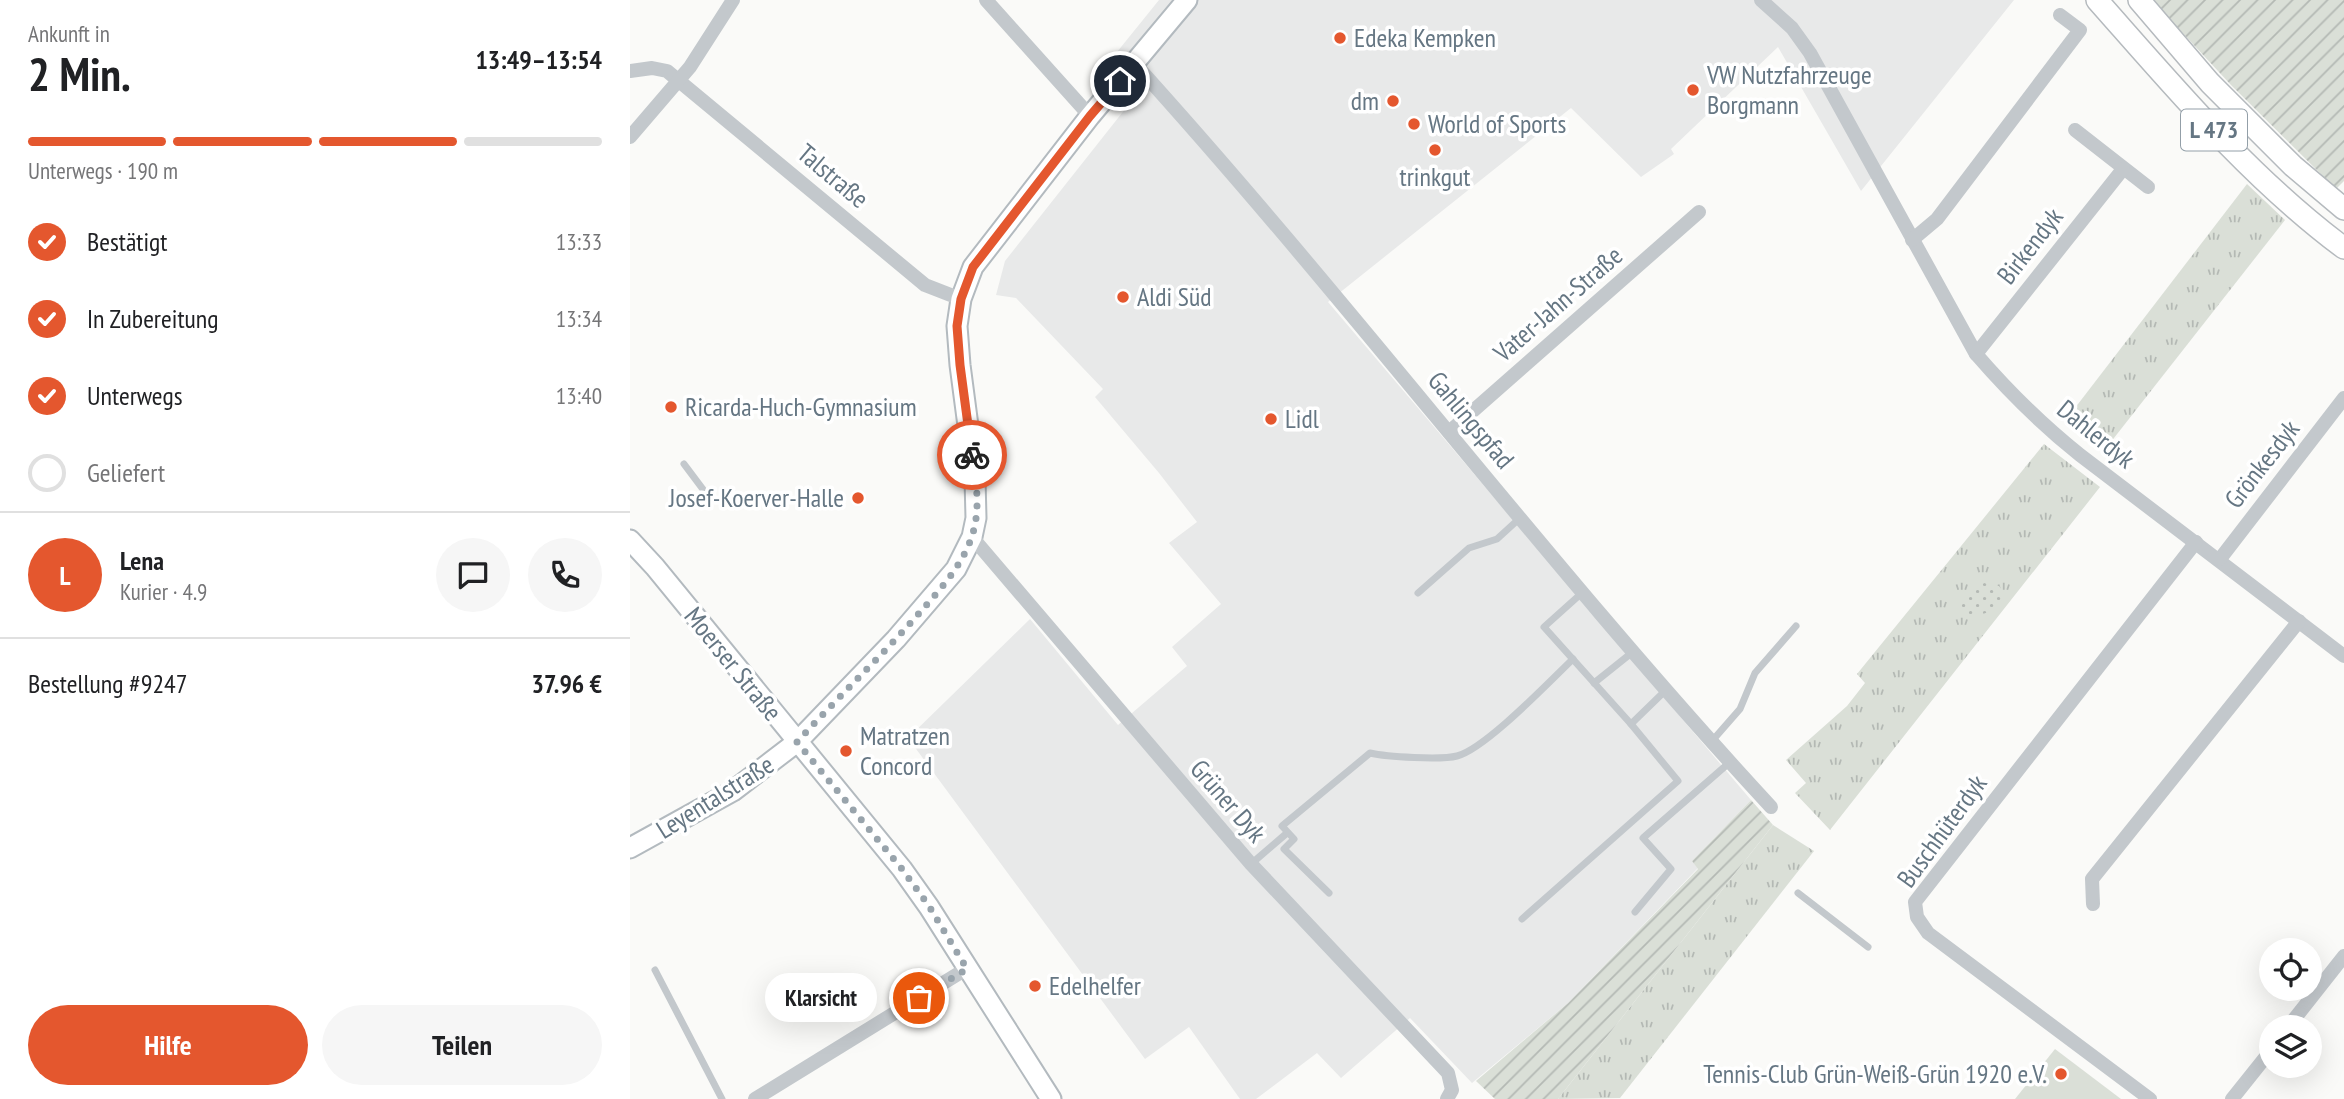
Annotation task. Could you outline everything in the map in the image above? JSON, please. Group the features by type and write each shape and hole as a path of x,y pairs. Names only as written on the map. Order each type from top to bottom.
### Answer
{"main road":[{"path":"972,537 977,499 957,326 961,299 973,267 1090,116 1187,0"},
{"name":"L 473","path":"2097,0 2221,138 2272,187 2344,248"},
{"name":"L 473","path":"2138,0 2210,83 2293,166 2344,209"},
{"name":"Leyentalstraße","path":"630,848 733,791 797,742 896,639 947,581 972,537"},
{"name":"Moerser Straße","path":"630,540 902,869 929,906 1051,1099"}],"street":[{"path":"630,137 690,67 733,0"},
{"path":"986,0 1090,116"},
{"name":"Dahlerdyk","path":"1761,0 1792,28 1810,53 1976,354 2045,427 2344,656"},
{"path":"1912,240 1937,219 2080,30 2060,15"},
{"name":"Gahlingspfad","path":"1135,64 1324,282 1666,690 1771,807"},
{"path":"630,71 652,68 667,71 679,79"},
{"name":"Talstraße","path":"679,79 925,285 961,299"},
{"path":"2075,130 2148,187"},
{"name":"Birkendyk","path":"1976,354 2123,169"},
{"name":"Vater-Jahn-Straße","path":"1449,432 1699,212"},
{"name":"Grönkesdyk","path":"2220,559 2344,398"},
{"name":"Grüner Dyk","path":"972,537 1251,864 1448,1073 1450,1094"},
{"name":"Buschhüterdyk","path":"2150,1099 1928,933 1917,917 1915,902 2196,542"},
{"path":"2094,904 2092,879 2299,621"},
{"path":"2297,1015 2344,956"},
{"path":"755,1099 967,969"},
{"path":"2232,1099 2259,1065"}],"lane":[{"path":"684,464 711,500"},
{"path":"1418,593 1469,548 1497,539 1521,517"},
{"path":"1522,919 1678,781 1544,627 1584,592"},
{"path":"1712,741 1740,709 1755,673 1796,626"},
{"path":"1594,683 1634,652"},
{"path":"1329,894 1284,849 1294,839 1282,826 1370,753 1385,756 1456,757 1477,748 1573,660"},
{"path":"1631,724 1666,690"},
{"path":"1635,912 1671,869 1643,838 1730,762"},
{"path":"1251,864 1287,833"},
{"path":"1798,893 1868,947"},
{"path":"655,970 722,1099"}],"shaded area":[{"path":"1159,0 2014,0 1861,191 1778,47 1671,149 1674,154 1641,177 1571,108 1328,302 1751,800 1692,861 1698,868 1568,1003 1472,1083 1410,1018 1341,1078 1317,1053 1256,1099 1240,1099 1189,1027 1145,1059 908,738 1030,619 1118,725 1187,666 1172,647 1221,604 1169,543 1197,522 1095,397 1103,389 1016,298 996,295 1005,261 1137,94 1117,52"}],"green space":[{"path":"2152,0 2344,0 2344,181 2336,189 2231,85"},
{"path":"2247,184 2285,220 2103,452 2065,421"},
{"path":"2044,444 2100,487 1830,830 1795,793 1806,783 1786,760 1847,706 1865,683 1857,674"},
{"path":"1984,583 1999,586 2004,593 2004,600 1994,610 1986,613 1963,615 1958,608 1961,599 1971,589"},
{"path":"1751,800 1773,825 1558,1099 1495,1099 1476,1081 1568,1003 1698,869 1692,861"},
{"path":"1773,825 1814,851 1620,1098 1558,1099"},
{"name":"Tennis-Club Grün-Weiß-Grün 1920 e.V.","path":"2055,1049 2121,1099 2015,1099"}],"way so far":[{"path":"919,998 967,969 929,906 902,869 797,742 896,639 956,569 972,537 976,518 977,499 972,455"}],"place":[{"name":"Edeka Kempken","path":"1340,38"},
{"name":"VW Nutzfahrzeuge Borgmann","path":"1693,90"},
{"name":"dm","path":"1393,101"},
{"name":"World of Sports","path":"1414,124"},
{"name":"trinkgut","path":"1435,150"},
{"name":"Aldi Süd","path":"1123,297"},
{"name":"Ricarda-Huch-Gymnasium","path":"671,407"},
{"name":"Lidl","path":"1271,419"},
{"name":"Josef-Koerver-Halle","path":"858,498"},
{"name":"Matratzen Concord","path":"846,751"},
{"name":"Edelhelfer","path":"1035,986"},
{"name":"Klarsicht","path":"919,998"},
{"name":"Tennis-Club Grün-Weiß-Grün 1920 e.V.","path":"2061,1074"}],"route":[{"path":"972,455 957,326 961,299 973,267 996,234 1120,81"}]}
